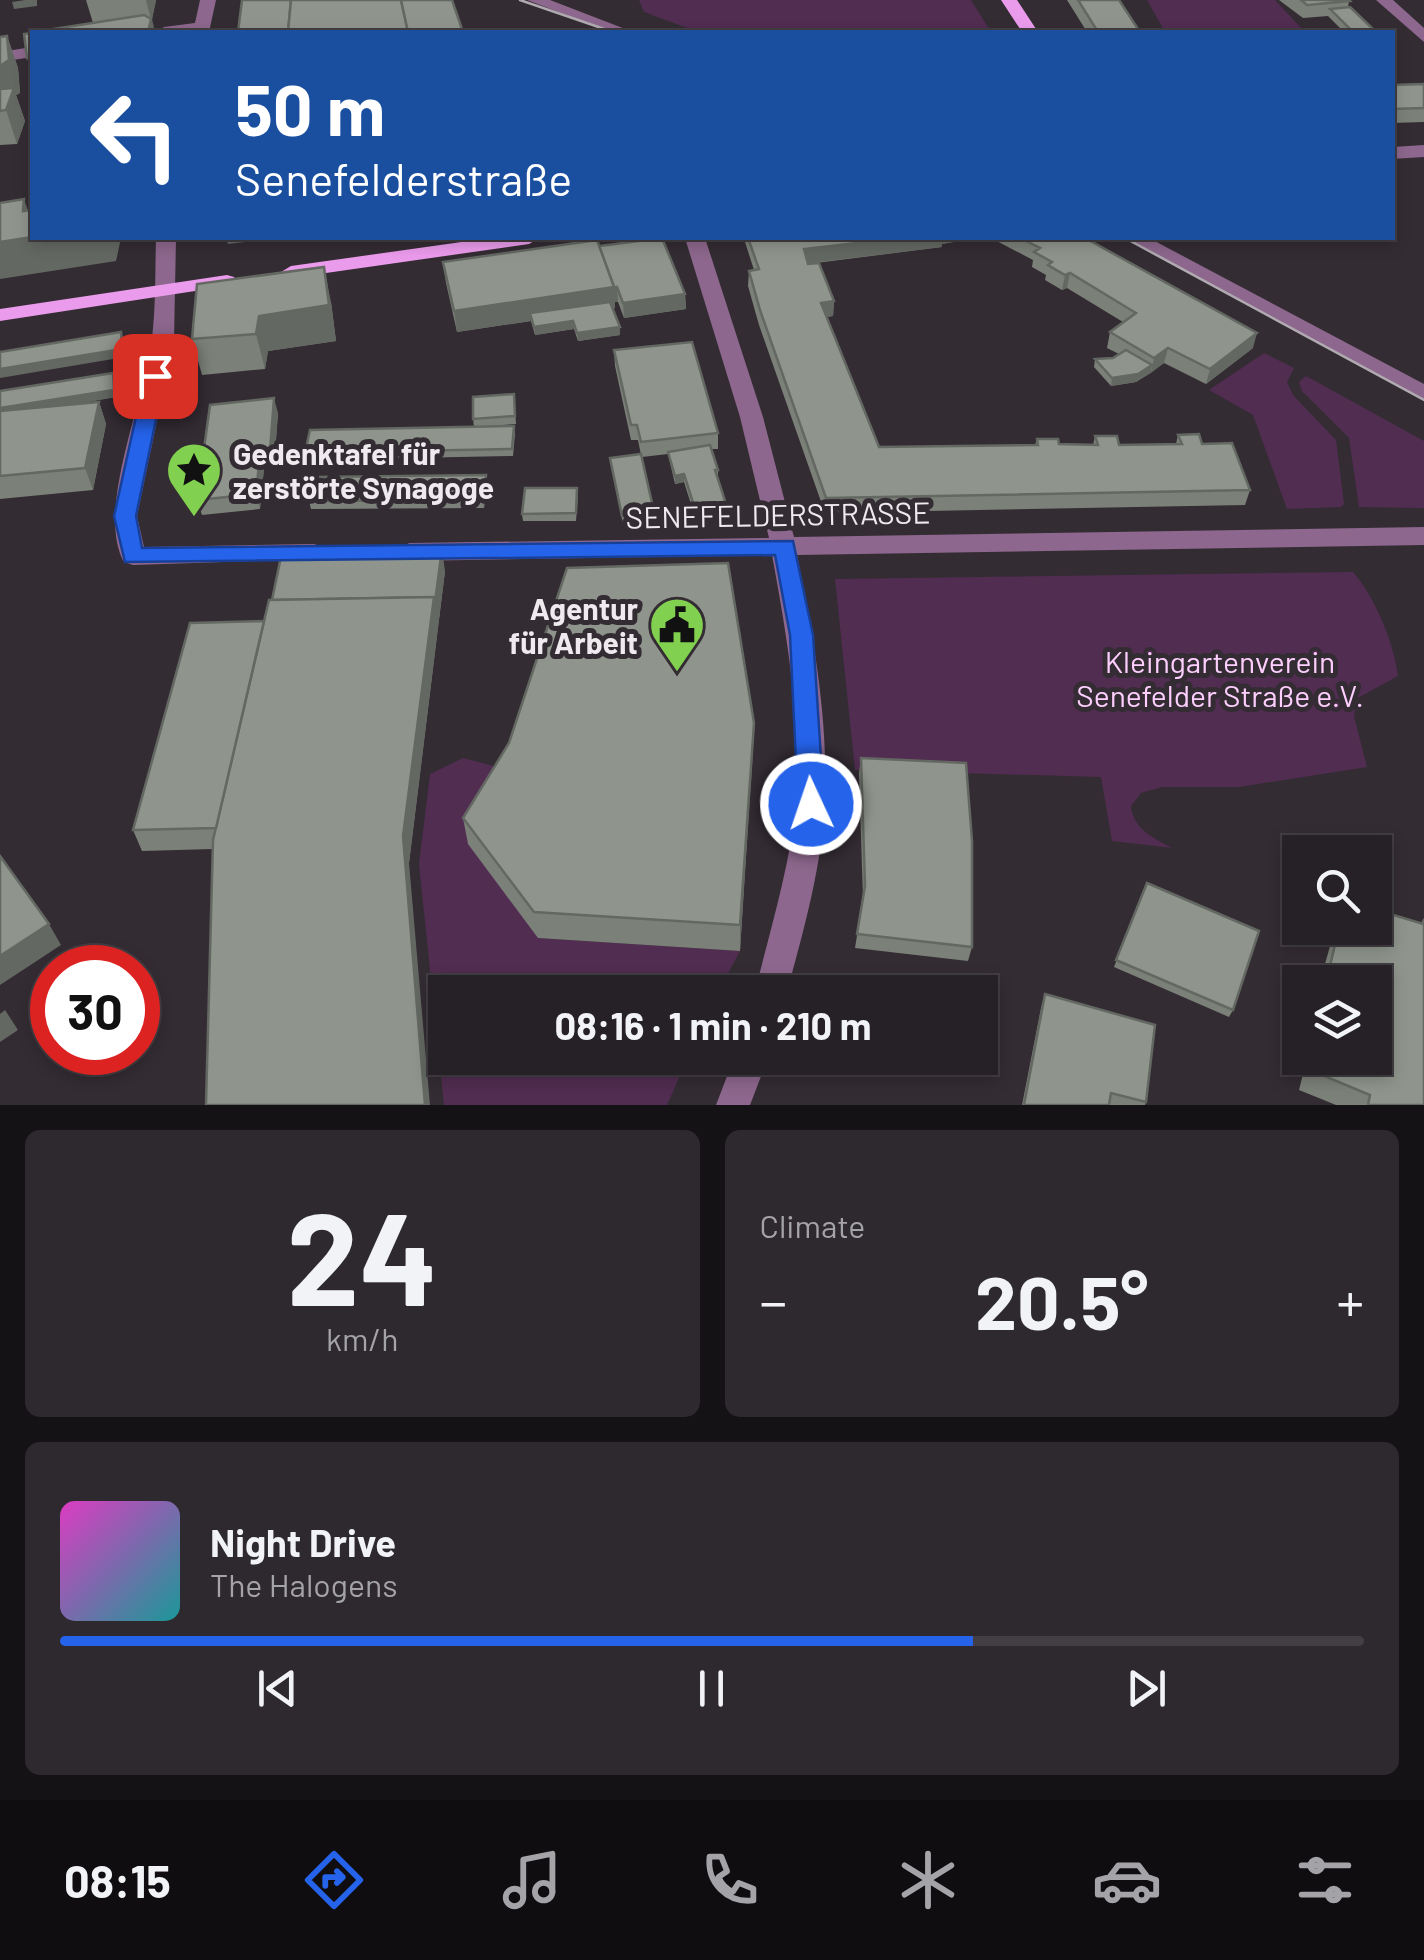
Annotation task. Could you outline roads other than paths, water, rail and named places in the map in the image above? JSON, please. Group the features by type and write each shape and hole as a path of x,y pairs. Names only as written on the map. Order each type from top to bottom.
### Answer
{"main road":[{"path":"1009,0 1029,30"},
{"path":"0,315 514,240"}],"street":[{"path":"202,30 208,0"},
{"path":"535,0 618,30"},
{"path":"564,11 584,0"},
{"path":"1384,0 1424,37"},
{"path":"0,58 30,52"},
{"path":"1395,153 1424,151"},
{"path":"166,240 163,340 125,516 133,556 339,553"},
{"path":"695,240 754,426 785,547 802,635 811,804 790,926 776,975"},
{"path":"1139,240 1424,393"},
{"name":"SENEFELDERSTRASSE","path":"378,552 1424,536"},
{"path":"733,1105 744,1075"}],"tram line":[{"path":"520,0 607,30"},
{"path":"1129,240 1424,400"}],"place":[{"name":"Gedenktafel für zerstörte Synagoge","path":"194,519"},
{"name":"Agentur für Arbeit","path":"677,674"}],"park label":[{"name":"Kleingartenverein Senefelder Straße e.V.","path":"1220,678"}]}
